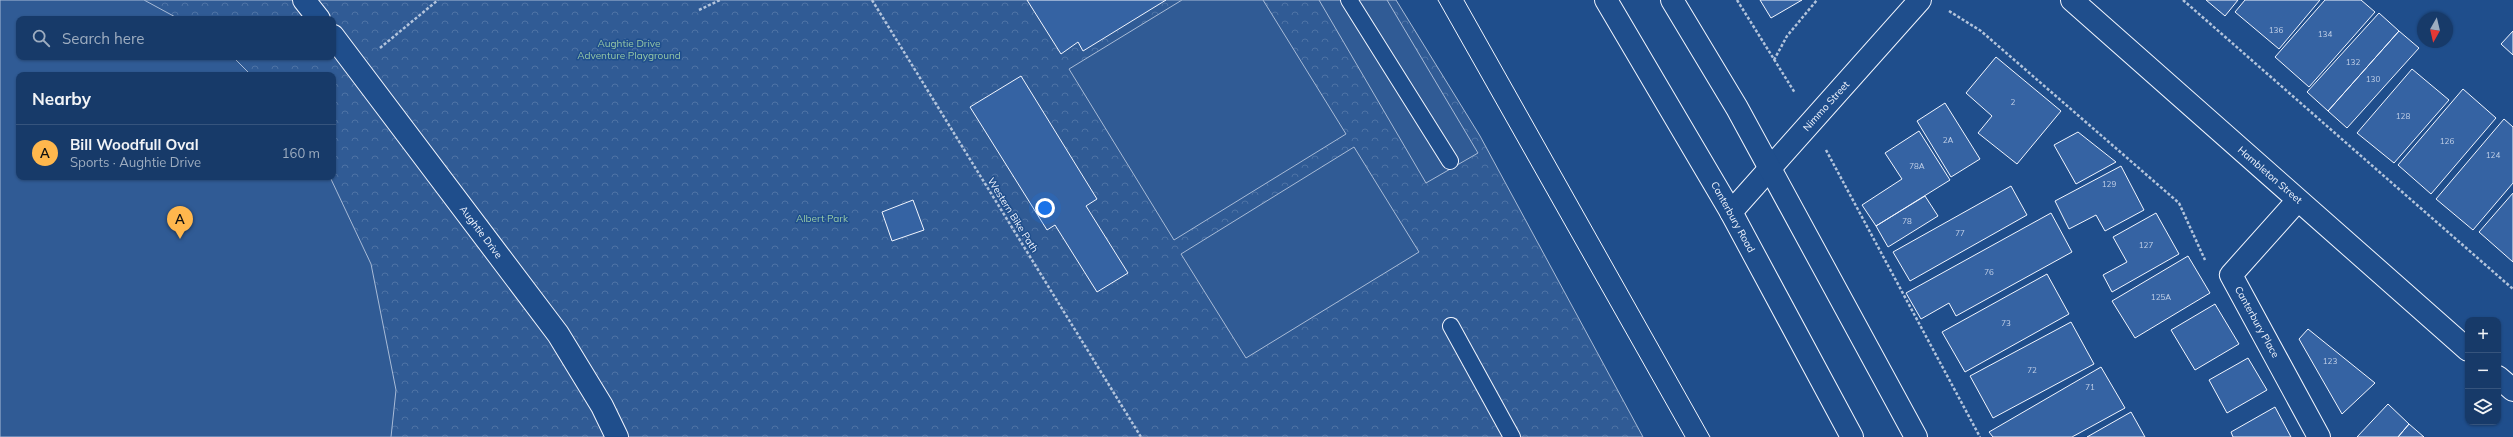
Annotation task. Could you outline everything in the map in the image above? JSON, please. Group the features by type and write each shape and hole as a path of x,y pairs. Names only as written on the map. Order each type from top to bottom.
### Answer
{"street":[{"path":"304,0 317,16"},
{"name":"Canterbury Road","path":"1606,0 1731,212 1852,437"},
{"path":"1672,0 1770,168 1916,437"},
{"name":"Nimmo Street","path":"1731,212 1812,123 1920,0"},
{"name":"Hambleton Street","path":"2072,0 2465,347"},
{"name":"Aughtie Drive","path":"336,40 356,64 558,334 602,406 617,437"},
{"name":"Canterbury Place","path":"2298,200 2231,275 2319,437"},
{"path":"2501,380 2513,390"}],"lane":[{"path":"1350,0 1450,161"},
{"path":"1451,326 1512,437"}],"path":[{"path":"356,64 438,0"},
{"path":"699,10 720,0"},
{"name":"Western Bike Path","path":"872,0 1141,437"},
{"path":"1737,0 1798,96 1980,437"},
{"path":"1774,60 1787,36 1817,0"},
{"path":"2183,0 2513,289"},
{"path":"1944,8 1981,31 2179,203 2207,264"}],"green space":[{"name":"Albert Park","path":"0,0 1396,0 1480,136 1643,437 0,437"}],"shaded area":[{"path":"0,0 144,0 173,16 16,16 16,60 236,60 248,72 16,72 16,180 331,180 371,264 396,390 391,437 0,437"},
{"path":"1182,0 1263,0 1346,134 1174,240 1069,69"},
{"path":"1319,0 1387,0 1478,153 1426,183"},
{"path":"1354,147 1419,252 1246,358 1181,254"}],"building":[{"path":"1027,0 1166,0 1083,51 1078,42 1061,54"},
{"path":"1760,0 1802,0 1771,18"},
{"path":"2206,0 2238,0 2225,16"},
{"path":"2245,0 2320,0 2279,49 2235,12"},
{"path":"2325,0 2361,0 2375,12 2309,87 2275,57"},
{"path":"2379,13 2399,31 2328,111 2307,92"},
{"path":"2399,31 2417,46 2417,48 2419,48 2347,128 2328,111"},
{"path":"2513,31 2513,55 2501,44"},
{"path":"1996,57 2061,111 2017,164 1978,133 1992,116 1966,93"},
{"path":"2412,69 2449,100 2394,163 2357,133"},
{"path":"1021,76 1097,199 1086,206 1128,273 1097,292 1055,225 1047,230 970,107"},
{"path":"2463,89 2496,118 2431,194 2398,165"},
{"path":"1945,103 1980,159 1951,177 1917,121"},
{"path":"2504,119 2513,127 2513,183 2473,230 2436,199"},
{"path":"1919,131 1950,180 1876,226 1862,205 1902,179 1885,153"},
{"path":"2078,132 2116,162 2076,184 2054,145"},
{"path":"2121,166 2144,210 2105,231 2096,215 2069,229 2055,201"},
{"path":"2011,186 2027,215 1910,281 1893,252"},
{"path":"2513,193 2513,262 2479,232"},
{"path":"1925,196 1938,216 1888,247 1876,226"},
{"path":"913,200 924,230 892,241 882,212"},
{"path":"2051,213 2072,252 1956,316 1949,303 1921,319 1906,293"},
{"path":"2156,213 2179,254 2112,292 2103,275 2127,262 2113,237"},
{"path":"2188,256 2210,293 2135,338 2112,301"},
{"path":"2047,274 2069,314 1965,372 1942,332"},
{"path":"2215,304 2239,344 2195,370 2171,330"},
{"path":"2071,322 2094,364 1993,418 1970,376"},
{"path":"2308,329 2375,383 2342,414 2299,339"},
{"path":"2248,358 2267,390 2227,413 2209,380"},
{"path":"2101,367 2125,408 2072,437 1993,437 1989,432"},
{"path":"2388,404 2409,424 2398,437 2357,437"},
{"path":"2275,407 2291,437 2233,437 2231,432"},
{"path":"2131,412 2145,437 2087,437"},
{"path":"2409,424 2424,437 2398,437"}],"tram line":[{"path":"1438,0 1685,437"},
{"path":"1464,0 1710,437"}],"place":[{"name":"Bill Woodfull Oval","path":"180,239"}],"park label":[{"name":"Aughtie Drive Adventure Playground","path":"629,48"}]}
